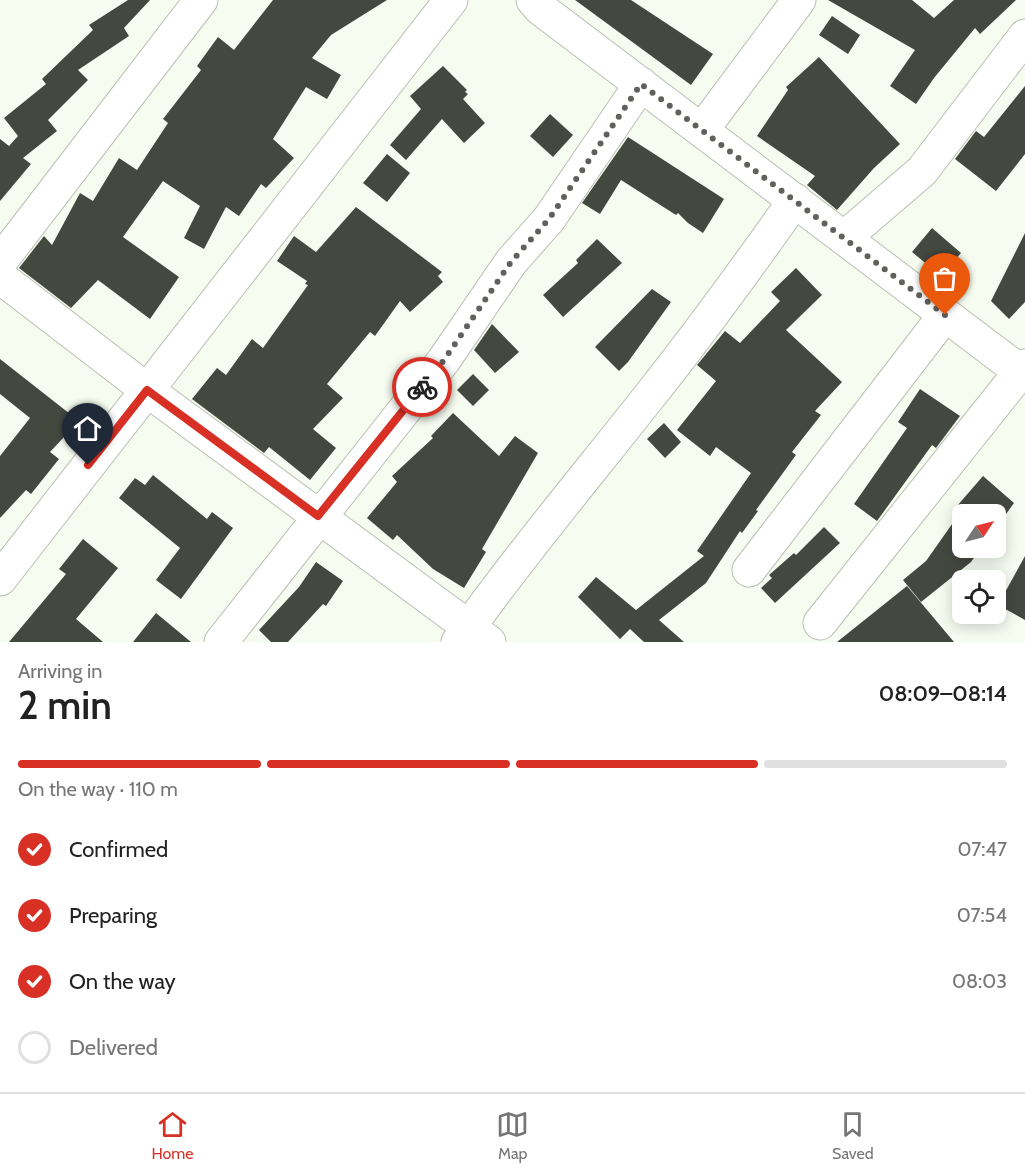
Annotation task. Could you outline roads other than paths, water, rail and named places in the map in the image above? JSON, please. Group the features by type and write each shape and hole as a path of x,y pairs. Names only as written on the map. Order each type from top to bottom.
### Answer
{"street":[{"path":"0,262 201,0"},
{"path":"0,579 451,0"},
{"path":"702,130 799,0"},
{"path":"540,3 641,84 945,315 1024,371 820,623"},
{"path":"844,238 922,171 1025,36"},
{"path":"220,642 444,360 511,262 549,219 641,84"},
{"path":"0,277 147,390 318,516 472,637 737,282 795,200"},
{"path":"749,570 945,315"}]}
